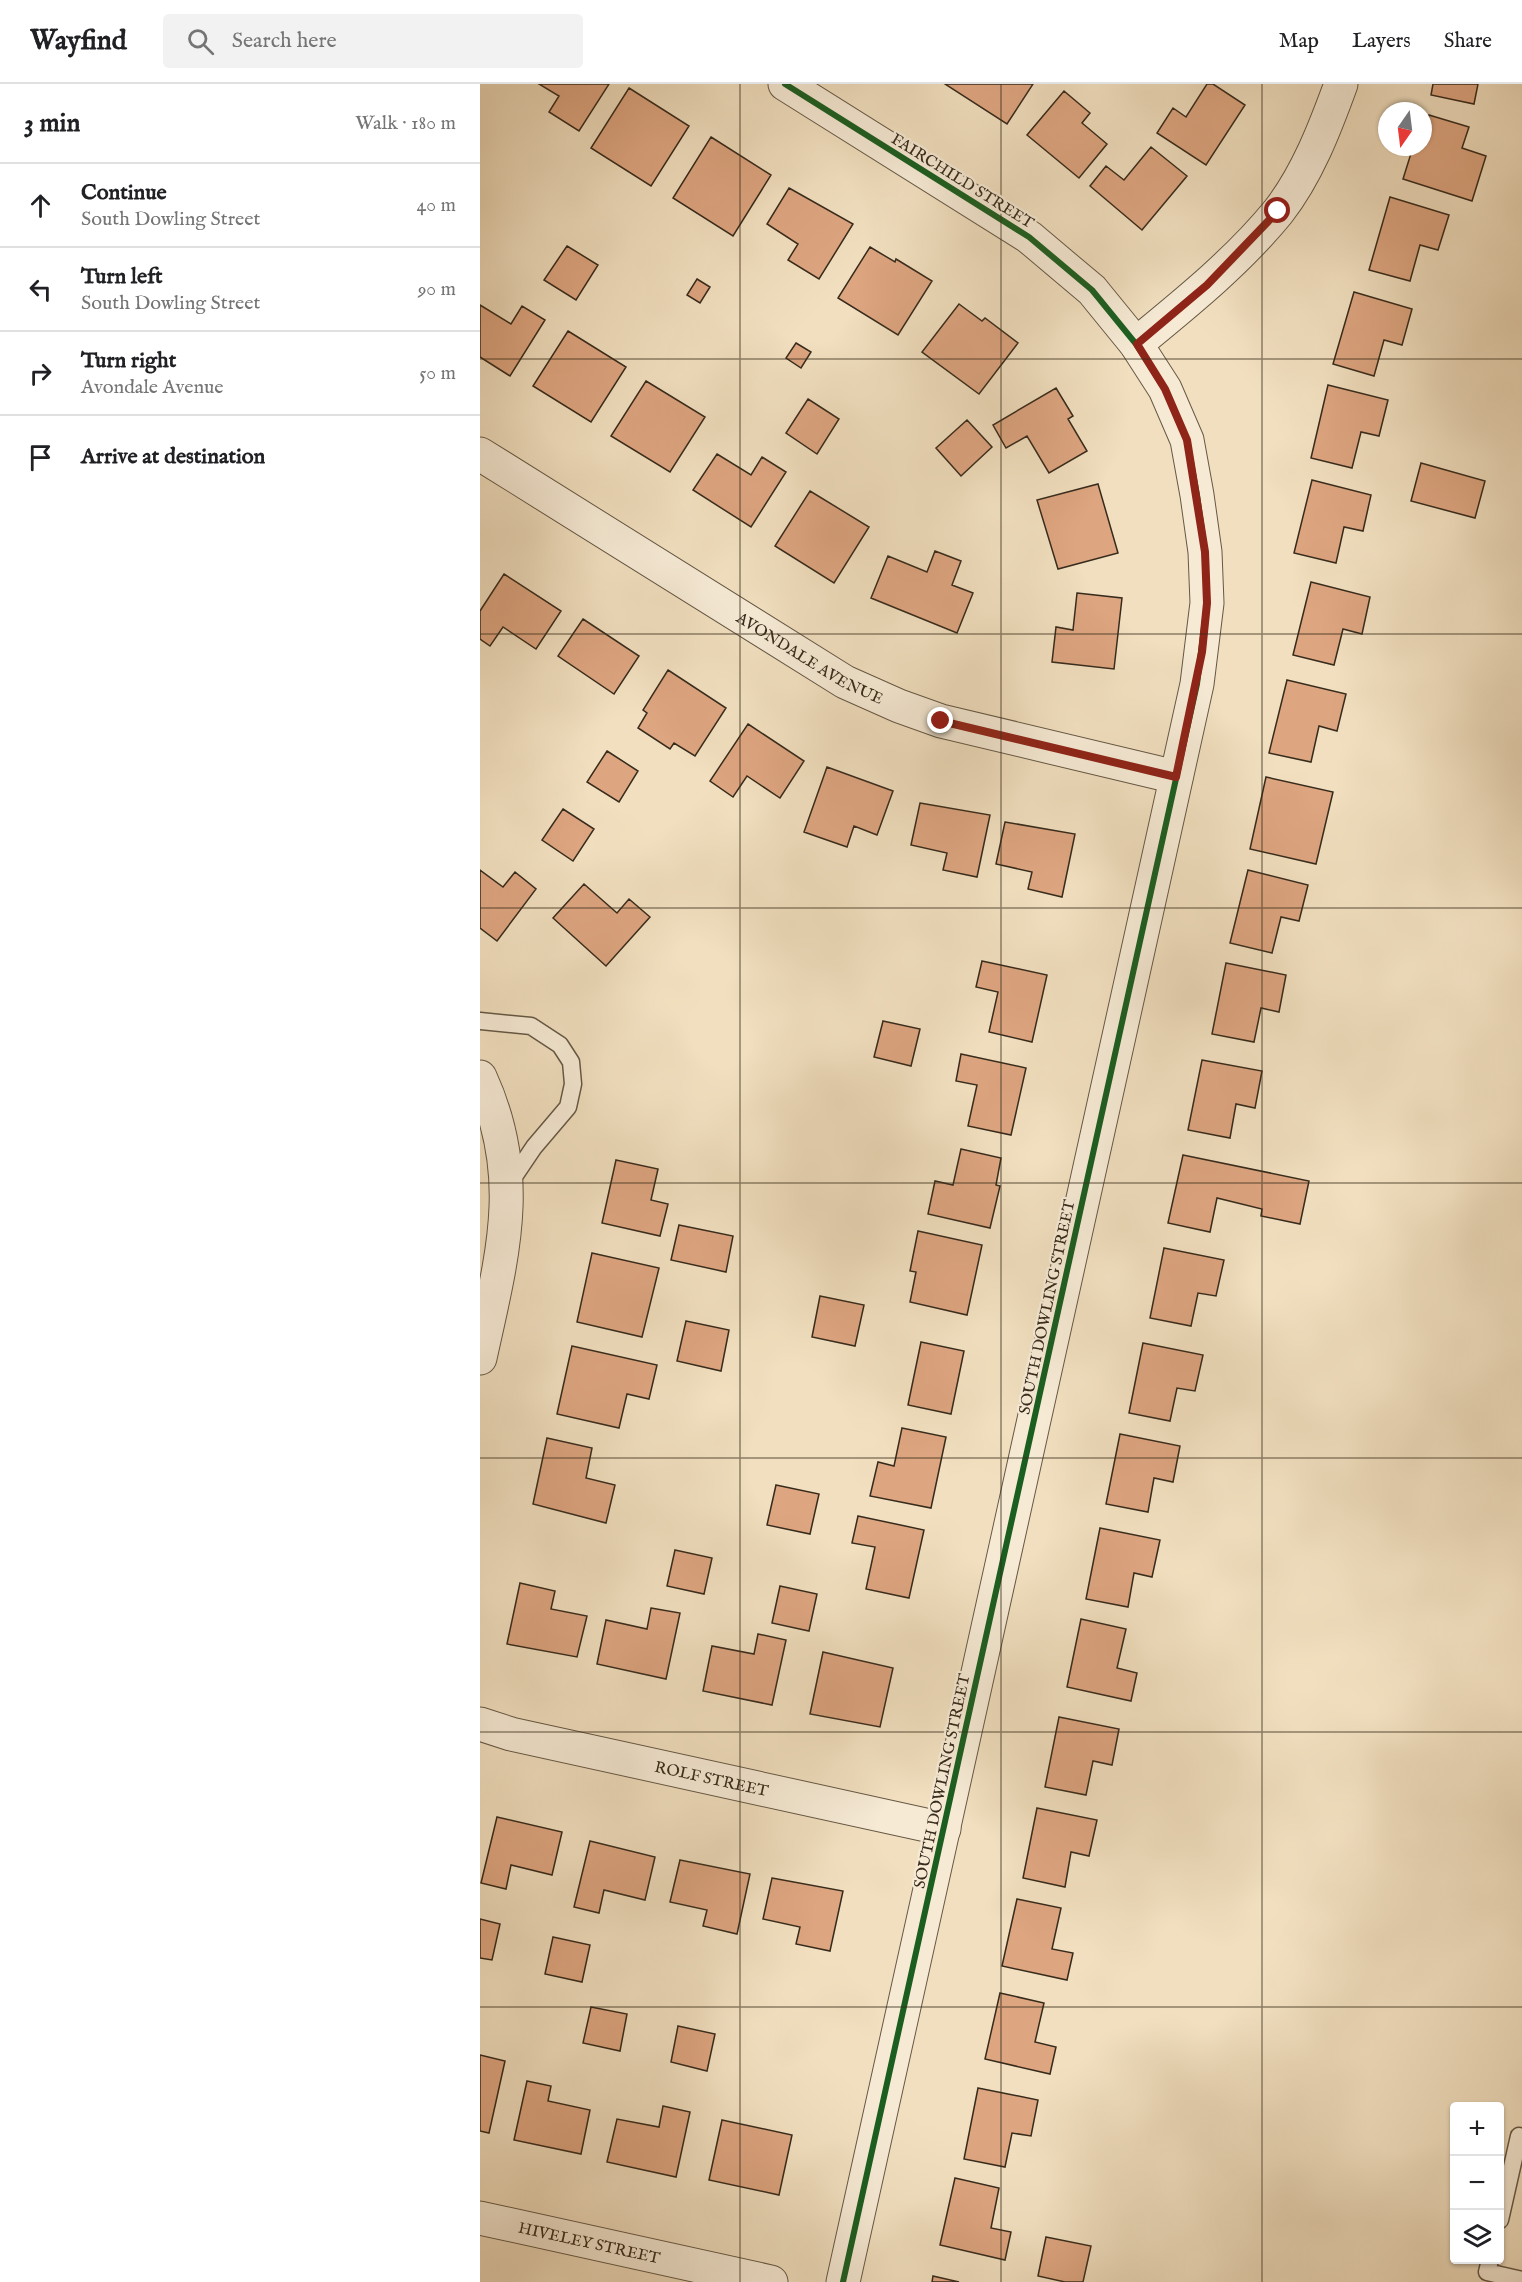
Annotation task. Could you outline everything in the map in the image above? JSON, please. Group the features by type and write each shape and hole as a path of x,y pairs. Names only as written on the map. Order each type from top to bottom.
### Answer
{"street":[{"name":"FAIRCHILD STREET","path":"785,84 1029,237 1092,290 1137,344"},
{"path":"1137,344 1207,285 1278,211 1306,166 1341,84"},
{"name":"SOUTH DOWLING STREET","path":"843,2282 1202,652 1207,603 1205,552 1187,440 1165,389 1137,344"},
{"name":"AVONDALE AVENUE","path":"480,454 844,682 941,721 1176,777"},
{"path":"480,1077 490,1099 508,1185 500,1270 480,1358"},
{"name":"ROLF STREET","path":"480,1724 511,1734 944,1828"},
{"name":"HIVELEY STREET","path":"480,2218 771,2282"}],"lane":[{"path":"480,1021 531,1026 560,1045 571,1062 573,1084 568,1107 534,1147 508,1185"},
{"path":"1502,2210 1519,2136 1522,2137"},
{"path":"1489,2264 1487,2272 1522,2280"}],"building":[{"path":"539,84 609,84 579,131 549,112 559,96"},
{"path":"945,84 1033,84 1007,124"},
{"path":"1207,84 1213,84 1245,105 1206,165 1157,133 1173,108 1186,117"},
{"path":"1433,84 1478,84 1474,104 1431,95"},
{"path":"629,88 689,126 651,186 591,148"},
{"path":"1064,91 1090,113 1082,123 1107,144 1079,178 1027,135"},
{"path":"1432,116 1469,127 1462,148 1486,156 1472,201 1403,179 1410,156 1432,156"},
{"path":"711,137 771,175 733,236 673,198"},
{"path":"1151,147 1187,176 1142,230 1090,186 1106,166 1124,180"},
{"path":"789,188 853,224 819,279 788,260 798,244 767,224"},
{"path":"1390,197 1449,215 1438,250 1420,245 1410,281 1369,270"},
{"path":"567,246 598,265 576,300 544,280"},
{"path":"870,247 895,262 896,259 932,281 898,335 838,298"},
{"path":"697,279 710,287 700,303 687,295"},
{"path":"1354,292 1412,309 1402,345 1384,340 1374,376 1333,364"},
{"path":"959,304 982,321 985,318 1018,343 979,394 922,352"},
{"path":"480,305 511,324 522,306 545,320 510,376 480,357"},
{"path":"568,331 626,367 591,422 533,386"},
{"path":"796,343 811,352 801,368 786,358"},
{"path":"646,381 705,417 670,472 611,436"},
{"path":"1328,385 1388,400 1379,436 1361,432 1352,468 1311,458"},
{"path":"1056,388 1073,416 1068,419 1087,451 1049,473 1027,436 1006,448 993,425"},
{"path":"808,399 839,419 817,454 786,433"},
{"path":"967,420 992,447 961,476 936,448"},
{"path":"717,454 751,475 762,457 786,472 751,527 693,490"},
{"path":"1421,463 1485,481 1475,518 1411,501"},
{"path":"1312,480 1371,495 1363,531 1344,527 1336,563 1294,553"},
{"path":"1098,484 1118,553 1058,569 1037,500"},
{"path":"810,491 869,527 834,583 775,546"},
{"path":"935,551 961,561 952,585 973,593 957,633 871,598 888,556 927,572"},
{"path":"504,574 561,611 536,649 503,627 490,646 480,639 480,611"},
{"path":"1311,582 1370,597 1362,634 1343,629 1334,665 1293,655"},
{"path":"1077,593 1122,598 1114,669 1052,662 1056,627 1073,630"},
{"path":"583,619 639,656 614,694 558,656"},
{"path":"668,670 726,708 695,756 674,743 670,749 638,728 647,713 643,710"},
{"path":"1287,680 1346,694 1337,731 1319,726 1311,762 1269,753"},
{"path":"748,724 804,761 780,798 747,776 733,797 710,781"},
{"path":"607,751 638,771 619,802 587,782"},
{"path":"827,767 893,791 877,835 854,826 847,847 804,832"},
{"path":"1266,777 1333,792 1316,864 1250,849"},
{"path":"920,803 990,815 977,877 943,870 947,853 911,845"},
{"path":"563,809 594,829 573,861 542,840"},
{"path":"1005,822 1075,834 1062,897 1028,889 1032,872 996,864"},
{"path":"480,870 503,887 515,872 536,889 497,941 480,928"},
{"path":"1248,870 1308,885 1299,921 1281,917 1272,953 1230,943"},
{"path":"584,884 617,913 629,899 650,917 606,966 553,918"},
{"path":"982,961 1047,975 1032,1042 989,1032 998,992 976,987"},
{"path":"1226,963 1286,975 1279,1012 1261,1008 1254,1042 1212,1034"},
{"path":"883,1021 920,1029 911,1066 874,1057"},
{"path":"961,1054 1026,1068 1011,1135 968,1126 977,1085 956,1081"},
{"path":"1202,1060 1262,1071 1255,1108 1236,1104 1230,1138 1188,1130"},
{"path":"961,1149 1001,1158 996,1185 1000,1186 990,1228 928,1214 935,1181 953,1185"},
{"path":"1183,1155 1309,1181 1300,1224 1261,1216 1262,1209 1217,1198 1210,1232 1168,1223"},
{"path":"616,1160 658,1169 651,1200 668,1204 660,1236 602,1223"},
{"path":"679,1225 733,1236 726,1272 671,1260"},
{"path":"918,1231 982,1245 967,1315 910,1302 916,1272 910,1271"},
{"path":"1164,1248 1224,1260 1216,1296 1198,1293 1191,1326 1150,1318"},
{"path":"592,1253 659,1268 642,1337 577,1322"},
{"path":"820,1296 864,1305 855,1346 812,1337"},
{"path":"686,1321 729,1330 721,1371 677,1361"},
{"path":"921,1342 964,1351 951,1414 908,1405"},
{"path":"1143,1343 1203,1355 1195,1391 1177,1388 1170,1421 1129,1413"},
{"path":"572,1346 657,1365 649,1399 627,1394 619,1428 557,1414"},
{"path":"902,1428 946,1437 931,1508 870,1496 878,1462 894,1466"},
{"path":"1120,1434 1180,1446 1173,1482 1154,1478 1148,1512 1106,1504"},
{"path":"547,1438 592,1448 586,1478 615,1485 606,1523 533,1504"},
{"path":"776,1485 819,1494 810,1534 767,1525"},
{"path":"858,1516 924,1530 909,1598 866,1589 875,1547 852,1543"},
{"path":"1100,1528 1160,1540 1152,1577 1134,1573 1128,1607 1086,1599"},
{"path":"675,1550 712,1558 704,1594 667,1586"},
{"path":"520,1583 555,1591 551,1609 587,1616 577,1657 507,1644"},
{"path":"780,1586 817,1594 809,1631 772,1623"},
{"path":"651,1608 680,1613 666,1679 597,1664 606,1620 647,1629"},
{"path":"1081,1619 1126,1629 1117,1668 1137,1673 1131,1701 1067,1687"},
{"path":"758,1634 786,1640 772,1705 703,1691 712,1646 754,1654"},
{"path":"823,1652 893,1668 880,1727 810,1714"},
{"path":"1059,1717 1119,1729 1112,1765 1093,1761 1086,1795 1045,1787"},
{"path":"1037,1808 1097,1820 1089,1856 1071,1852 1065,1887 1023,1878"},
{"path":"497,1817 562,1832 552,1875 511,1865 506,1889 481,1883"},
{"path":"590,1841 655,1857 645,1900 604,1890 599,1913 574,1907"},
{"path":"680,1860 750,1874 737,1934 703,1926 707,1910 670,1902"},
{"path":"772,1878 843,1891 830,1951 796,1944 800,1927 763,1919"},
{"path":"1017,1899 1061,1908 1052,1949 1073,1953 1067,1980 1002,1966"},
{"path":"480,1919 500,1924 492,1960 480,1958"},
{"path":"553,1937 590,1945 582,1982 545,1974"},
{"path":"1000,1993 1044,2003 1035,2042 1056,2047 1050,2074 985,2059"},
{"path":"591,2007 627,2014 620,2051 583,2043"},
{"path":"678,2026 715,2034 707,2071 671,2062"},
{"path":"480,2055 505,2061 489,2133 480,2131"},
{"path":"527,2081 551,2086 548,2101 590,2110 581,2154 514,2140"},
{"path":"978,2088 1038,2100 1031,2136 1012,2133 1005,2167 964,2159"},
{"path":"663,2106 690,2112 676,2177 607,2162 617,2119 659,2127"},
{"path":"722,2120 792,2135 779,2195 709,2180"},
{"path":"955,2178 999,2188 991,2228 1011,2232 1005,2260 940,2245"},
{"path":"1046,2237 1091,2246 1083,2282 1065,2282 1038,2276"},
{"path":"933,2276 959,2282 932,2282"}],"cycle path":[{"path":"785,84 1029,237 1092,290 1136,344 1165,389 1187,440 1205,552 1207,603 1197,684 843,2282"}],"route":[{"path":"941,721 1176,777 1202,652 1207,603 1205,552 1187,440 1165,389 1137,344 1207,285 1278,211"}]}
